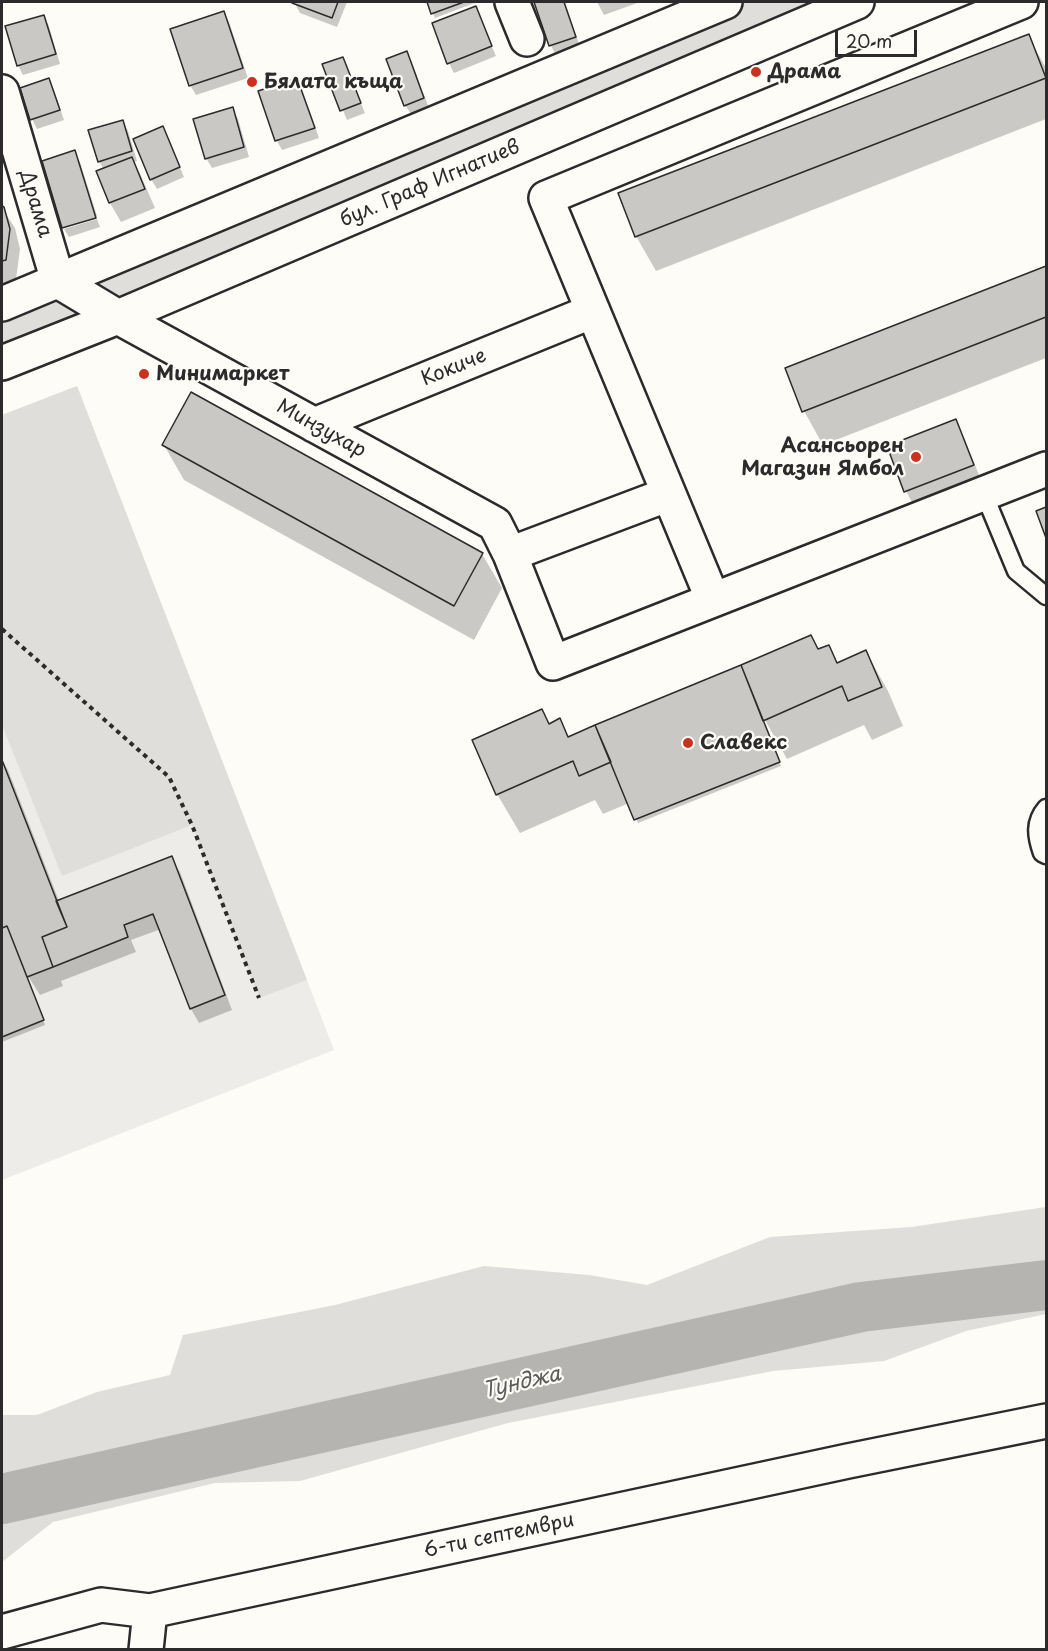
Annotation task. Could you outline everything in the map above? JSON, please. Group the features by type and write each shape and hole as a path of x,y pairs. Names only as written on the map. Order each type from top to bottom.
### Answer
{"street":[{"path":"512,2 527,39"},
{"path":"2,304 725,2"},
{"name":"бул. Граф Игнатиев","path":"2,363 118,317 857,2"},
{"path":"1021,2 546,198 713,600 1047,469"},
{"name":"Драма","path":"2,92 12,156 58,281"},
{"name":"Минзухар","path":"58,281 118,317 495,524 510,554 553,663 713,600"},
{"name":"Кокиче","path":"315,425 593,311"},
{"path":"510,554 669,494"},
{"name":"6-ти септември","path":"2,1632 101,1605 150,1611 848,1461 1047,1421"},
{"path":"146,1650 150,1611"}],"lane":[{"path":"984,494 1016,571 1047,596"},
{"path":"1047,808 1040,816 1036,835 1042,853 1047,855"}],"path":[{"path":"2,629 169,777 192,825 259,998"}],"shaded area":[{"path":"725,2 857,2 2,363 2,304"},
{"path":"77,386 334,1050 2,1180 2,415"},
{"path":"77,386 307,980 259,998 192,825 62,876 2,727 2,415"},
{"path":"1046,1207 1046,1314 966,1331 884,1361 773,1371 508,1423 300,1481 215,1483 53,1522 2,1562 2,1415 37,1415 97,1392 170,1375 183,1335 335,1305 484,1266 589,1275 647,1285 770,1237 911,1227"}],"building":[{"path":"293,2 338,2 332,18"},
{"path":"427,2 464,2 431,14"},
{"path":"534,2 564,2 576,37 549,46"},
{"path":"476,6 492,46 447,64 432,23"},
{"path":"224,11 243,68 189,86 170,29"},
{"path":"44,15 56,54 17,66 5,26"},
{"path":"1029,34 1046,78 635,237 618,193"},
{"path":"407,51 424,98 404,106 386,59"},
{"path":"343,57 361,103 340,111 322,64"},
{"path":"49,78 60,110 30,120 20,88"},
{"path":"297,78 315,128 275,141 258,91"},
{"path":"233,107 244,147 205,159 193,119"},
{"path":"123,120 132,151 98,162 88,130"},
{"path":"163,126 180,167 150,180 133,139"},
{"path":"75,150 96,218 62,228 42,161"},
{"path":"132,157 145,189 109,203 96,171"},
{"path":"2,206 10,229 6,260 2,261"},
{"path":"1046,266 1046,317 802,412 785,368"},
{"path":"191,392 483,553 454,606 162,445"},
{"path":"956,419 974,465 904,492 887,446"},
{"path":"1046,507 1046,538 1036,511"},
{"path":"811,635 818,649 829,645 837,663 866,650 882,687 848,701 842,686 763,721 741,665"},
{"name":"Славекс","path":"741,665 780,762 634,820 595,725"},
{"path":"542,709 549,724 560,718 568,737 595,725 611,762 579,776 573,761 496,795 472,740"},
{"path":"2,760 67,927 42,937 53,967 27,977 7,926 2,928"},
{"path":"172,856 225,995 190,1009 153,914 124,925 128,937 53,967 42,937 67,927 56,901"},
{"path":"7,926 44,1020 2,1037 2,928"}],"waterway":[{"name":"Тунджа","path":"2,1499 861,1307 1046,1285"}],"place":[{"name":"Драма","path":"756,72"},
{"name":"Бялата къща","path":"252,82"},
{"name":"Минимаркет","path":"144,374"},
{"name":"Асансьорен Магазин Ямбол","path":"916,457"},
{"name":"Славекс","path":"688,743"}]}
